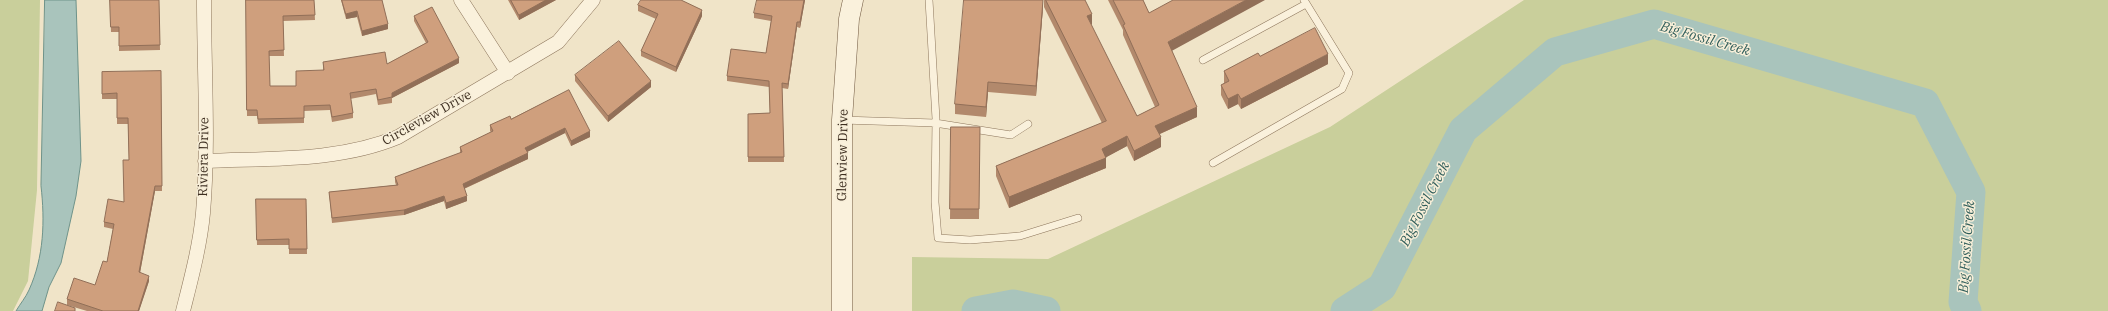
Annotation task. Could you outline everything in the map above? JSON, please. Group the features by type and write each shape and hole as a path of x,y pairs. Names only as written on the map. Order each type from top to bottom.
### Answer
{"main road":[{"name":"Glenview Drive","path":"842,311 842,120 849,19 853,0"}],"street":[{"name":"Riviera Drive","path":"183,311 194,270 202,214 205,161 204,0"},
{"path":"461,0 508,73"},
{"name":"Circleview Drive","path":"205,161 348,152 374,146 398,137 558,42 593,0"}],"lane":[{"path":"929,0 935,123 935,202 938,238 970,240 1020,236 1078,218"},
{"path":"1204,60 1305,2 1349,73 1342,89 1213,163"},
{"path":"842,120 935,123 1011,135 1028,124"}],"green space":[{"path":"0,0 40,0 37,190 28,281 13,311 0,311"},
{"path":"1524,0 2108,0 2108,311 912,311 912,257 1048,259 1330,127"}],"water":[{"path":"45,0 76,0 81,161 76,196 61,263 49,287 42,311 16,311 28,293 34,277 38,265 42,239 43,212 41,186"}],"building":[{"path":"110,0 159,0 160,45 119,46 119,27 111,27"},
{"path":"246,0 314,0 315,15 283,16 284,50 269,51 270,86 296,86 296,71 324,70 323,62 385,52 387,64 428,42 414,16 432,7 459,58 392,93 392,97 378,100 376,89 350,93 353,113 332,117 330,105 304,106 304,118 258,119 257,110 247,110"},
{"path":"342,0 382,0 388,24 362,31 357,11 346,14"},
{"path":"511,0 546,0 519,15"},
{"path":"641,0 681,0 702,10 676,67 641,51 658,14 638,5"},
{"path":"757,0 804,0 800,22 797,22 788,84 782,83 784,157 748,157 748,114 770,113 769,81 727,76 731,49 766,53 772,16 754,13"},
{"path":"964,0 1043,0 1036,86 988,82 986,107 955,104"},
{"path":"1046,0 1085,0 1092,14 1087,16 1137,116 1159,105 1123,25 1125,24 1113,0 1143,0 1149,13 1173,0 1246,0 1168,42 1197,107 1155,126 1161,137 1134,151 1127,136 1102,149 1106,158 1009,197 996,166 1106,121"},
{"path":"1315,28 1328,54 1241,99 1238,94 1228,99 1221,85 1229,81 1224,71 1258,53 1260,56"},
{"path":"619,41 651,81 608,116 575,75"},
{"path":"161,71 162,186 155,186 139,272 149,276 138,311 103,311 67,299 74,278 95,285 103,261 107,262 114,224 104,222 108,199 124,202 123,160 129,160 128,118 117,118 117,93 102,94 102,72"},
{"path":"569,90 590,131 571,141 565,128 525,148 528,153 463,184 467,196 446,203 444,196 404,210 332,218 329,192 398,185 395,177 462,152 460,147 493,131 490,125 510,116 511,119"},
{"path":"951,127 980,127 979,209 950,209"},
{"path":"256,199 306,199 307,249 289,249 289,239 257,240"},
{"path":"58,302 75,308 75,311 55,311"}],"waterway":[{"name":"Big Fossil Creek","path":"1345,311 1382,287 1463,130 1555,52 1654,24 1925,103 1971,192 1963,302 1967,311"},
{"name":"Big Fossil Creek","path":"976,311 1013,304 1046,311"}]}
